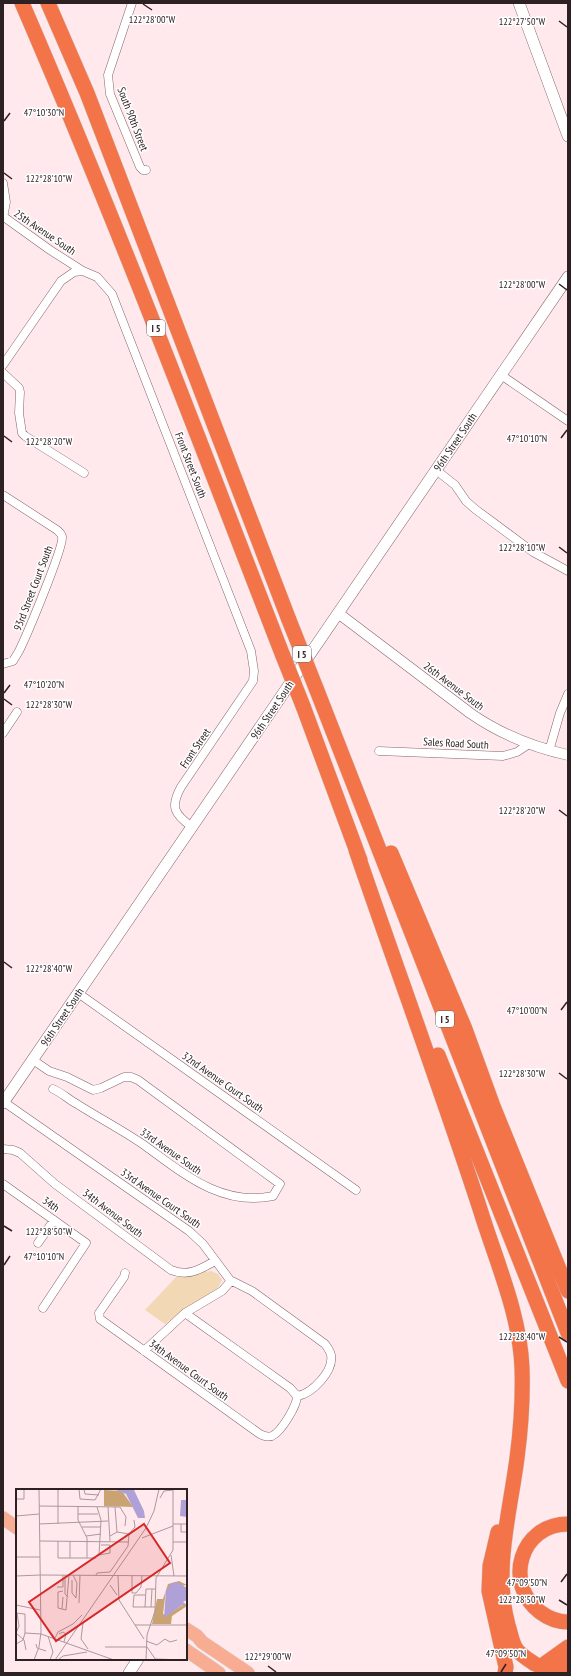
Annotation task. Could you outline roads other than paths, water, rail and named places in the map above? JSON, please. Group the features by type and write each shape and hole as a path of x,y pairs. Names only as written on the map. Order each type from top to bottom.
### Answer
{"highway":[{"name":"I 5","path":"22,3 60,89 139,284 303,706 356,850 568,1381"},
{"name":"I 5","path":"48,3 87,93 288,620 316,688 568,1333"},
{"path":"322,706 356,774 388,846 465,1029 514,1158 568,1291"},
{"path":"356,850 461,1151 508,1295 518,1332 523,1390 517,1456 501,1569 502,1592 513,1642 517,1650 527,1660 540,1667 565,1666"},
{"path":"514,1158 568,1263"},
{"path":"505,1673 506,1667 490,1591 490,1566 517,1456"},
{"path":"568,1524 553,1526 535,1536 525,1549 520,1563 520,1571 524,1593 534,1608 551,1619 568,1622"},
{"path":"540,1667 568,1647"}],"main road":[{"path":"519,3 568,136"},
{"name":"96th Street South","path":"3,1103 568,277"},
{"path":"3,1518 16,1527"},
{"path":"187,1630 197,1636 202,1642 248,1673"},
{"path":"187,1637 194,1641 202,1642"},
{"path":"187,1651 219,1673"},
{"path":"129,1673 137,1660"}],"street":[{"name":"South 90th Street","path":"132,3 108,75 110,94 140,167 143,170 146,170"},
{"name":"25th Avenue South","path":"3,183 6,202 3,218 83,271"},
{"path":"3,365 61,281 74,272 83,271"},
{"name":"Front Street South","path":"83,271 92,274 100,280 108,289 115,301 251,651 254,671 253,681"},
{"path":"3,373 19,388 20,425 25,436 84,474"},
{"path":"501,375 568,421"},
{"path":"436,470 448,480 475,509 533,552 568,571"},
{"name":"93rd Street Court South","path":"3,495 57,530 62,537 55,564 23,644 13,660 6,663"},
{"name":"26th Avenue South","path":"338,613 475,717 502,733 549,751 568,755"},
{"name":"Front Street","path":"192,827 179,816 174,803 177,796 253,681"},
{"path":"549,751 560,713 568,694"},
{"path":"3,733 17,712"},
{"name":"Sales Road South","path":"379,751 503,756 517,752 529,744"},
{"name":"32nd Avenue Court South","path":"78,993 356,1190"},
{"name":"33rd Avenue South","path":"33,1060 50,1071 67,1077 93,1090 101,1088 124,1077 131,1077 138,1080 280,1184 273,1196 260,1199 234,1196 205,1187 126,1133 54,1089"},
{"name":"33rd Avenue Court South","path":"3,1103 189,1231 201,1241 231,1281 251,1290 325,1344 331,1353 330,1364 321,1380 310,1391 297,1396"},
{"name":"34th Avenue South","path":"3,1149 11,1149 20,1153 55,1184 173,1270 181,1273 190,1272 215,1261"},
{"name":"34th","path":"3,1184 86,1243 43,1308"},
{"path":"38,1243 54,1220"},
{"name":"34th Avenue Court South","path":"125,1273 124,1277 99,1313 99,1317 102,1321 257,1432 269,1437 275,1434 282,1426 296,1403 297,1396"},
{"path":"144,1351 185,1312 222,1291 231,1281"},
{"path":"185,1312 290,1388 297,1396"}]}
